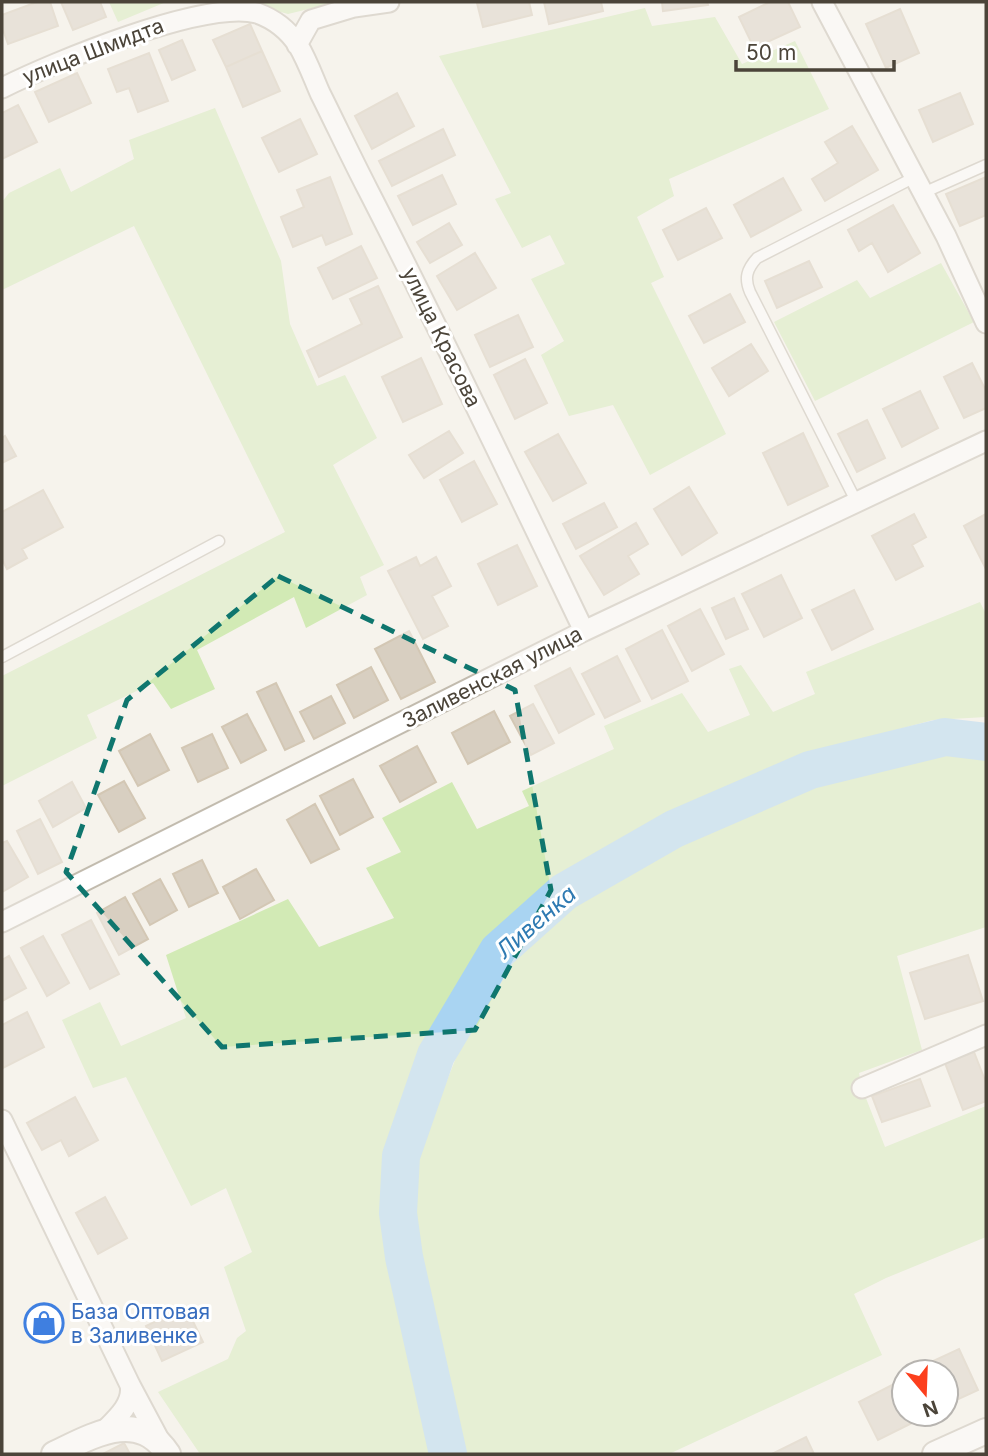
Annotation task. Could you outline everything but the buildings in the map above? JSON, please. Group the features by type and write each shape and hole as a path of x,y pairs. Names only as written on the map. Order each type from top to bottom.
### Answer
{"street":[{"path":"298,44 311,20 354,7 389,2"},
{"path":"822,2 919,185 986,323"},
{"name":"улица Шмидта","path":"2,88 99,44 220,9 245,10 266,17 280,24 298,44"},
{"name":"улица Красова","path":"298,44 584,631"},
{"name":"Заливенская улица","path":"2,922 584,631 986,441"},
{"path":"862,1087 986,1035"},
{"path":"2,1120 160,1446"},
{"path":"102,1433 125,1406 131,1394 130,1385"},
{"path":"54,1454 102,1433 131,1429 160,1446"},
{"path":"935,1454 986,1431"}],"lane":[{"path":"856,501 750,292 746,276 757,258 919,185 986,165"},
{"path":"2,657 219,541"}],"highlighted area":[{"path":"278,576 515,690 551,890 475,1030 222,1047 66,872 127,700"}],"green space":[{"path":"109,2 166,2 118,22"},
{"path":"218,2 337,2 288,14 252,4"},
{"path":"645,8 652,26 715,17 742,64 795,41 829,109 669,179 674,196 637,217 664,277 651,283 726,434 650,475 613,405 569,416 541,355 564,341 531,279 565,264 550,235 522,248 495,199 511,193 439,56"},
{"path":"215,108 281,261 290,324 317,386 345,375 377,438 333,465 384,565 360,577 367,595 306,628 294,597 197,650 215,689 171,709 153,683 87,715 97,738 2,786 2,676 285,532 134,226 2,290 2,202 9,193 60,168 71,192 134,159 129,140"},
{"path":"941,263 974,322 815,401 774,322 857,280 870,298"},
{"path":"980,602 986,614 986,717 933,720 829,748 671,817 551,887 494,939 440,1016 391,1155 386,1225 406,1315 431,1454 200,1454 158,1392 228,1359 237,1338 246,1331 224,1267 252,1252 226,1188 191,1206 126,1077 93,1088 62,1020 100,1002 121,1046 186,1018 166,955 288,899 319,947 394,918 366,868 401,852 382,818 452,782 477,829 529,806 522,791 614,749 604,726 682,693 708,732 750,715 729,669 741,665 773,712 815,694 806,672"},
{"path":"952,751 986,753 986,927 897,956 922,1050 859,1073 862,1088 885,1147 986,1106 986,1237 854,1294 882,1355 669,1454 459,1454 425,1300 409,1212 420,1148 475,1010 543,926 653,858 761,804 879,765"}],"waterway":[{"name":"Ливенка","path":"448,1454 404,1257 398,1213 401,1156 436,1055 498,951 564,892 674,829 810,770 945,737 986,742"}],"place":[{"name":"База Оптовая в Заливенке","path":"44,1323"}]}
